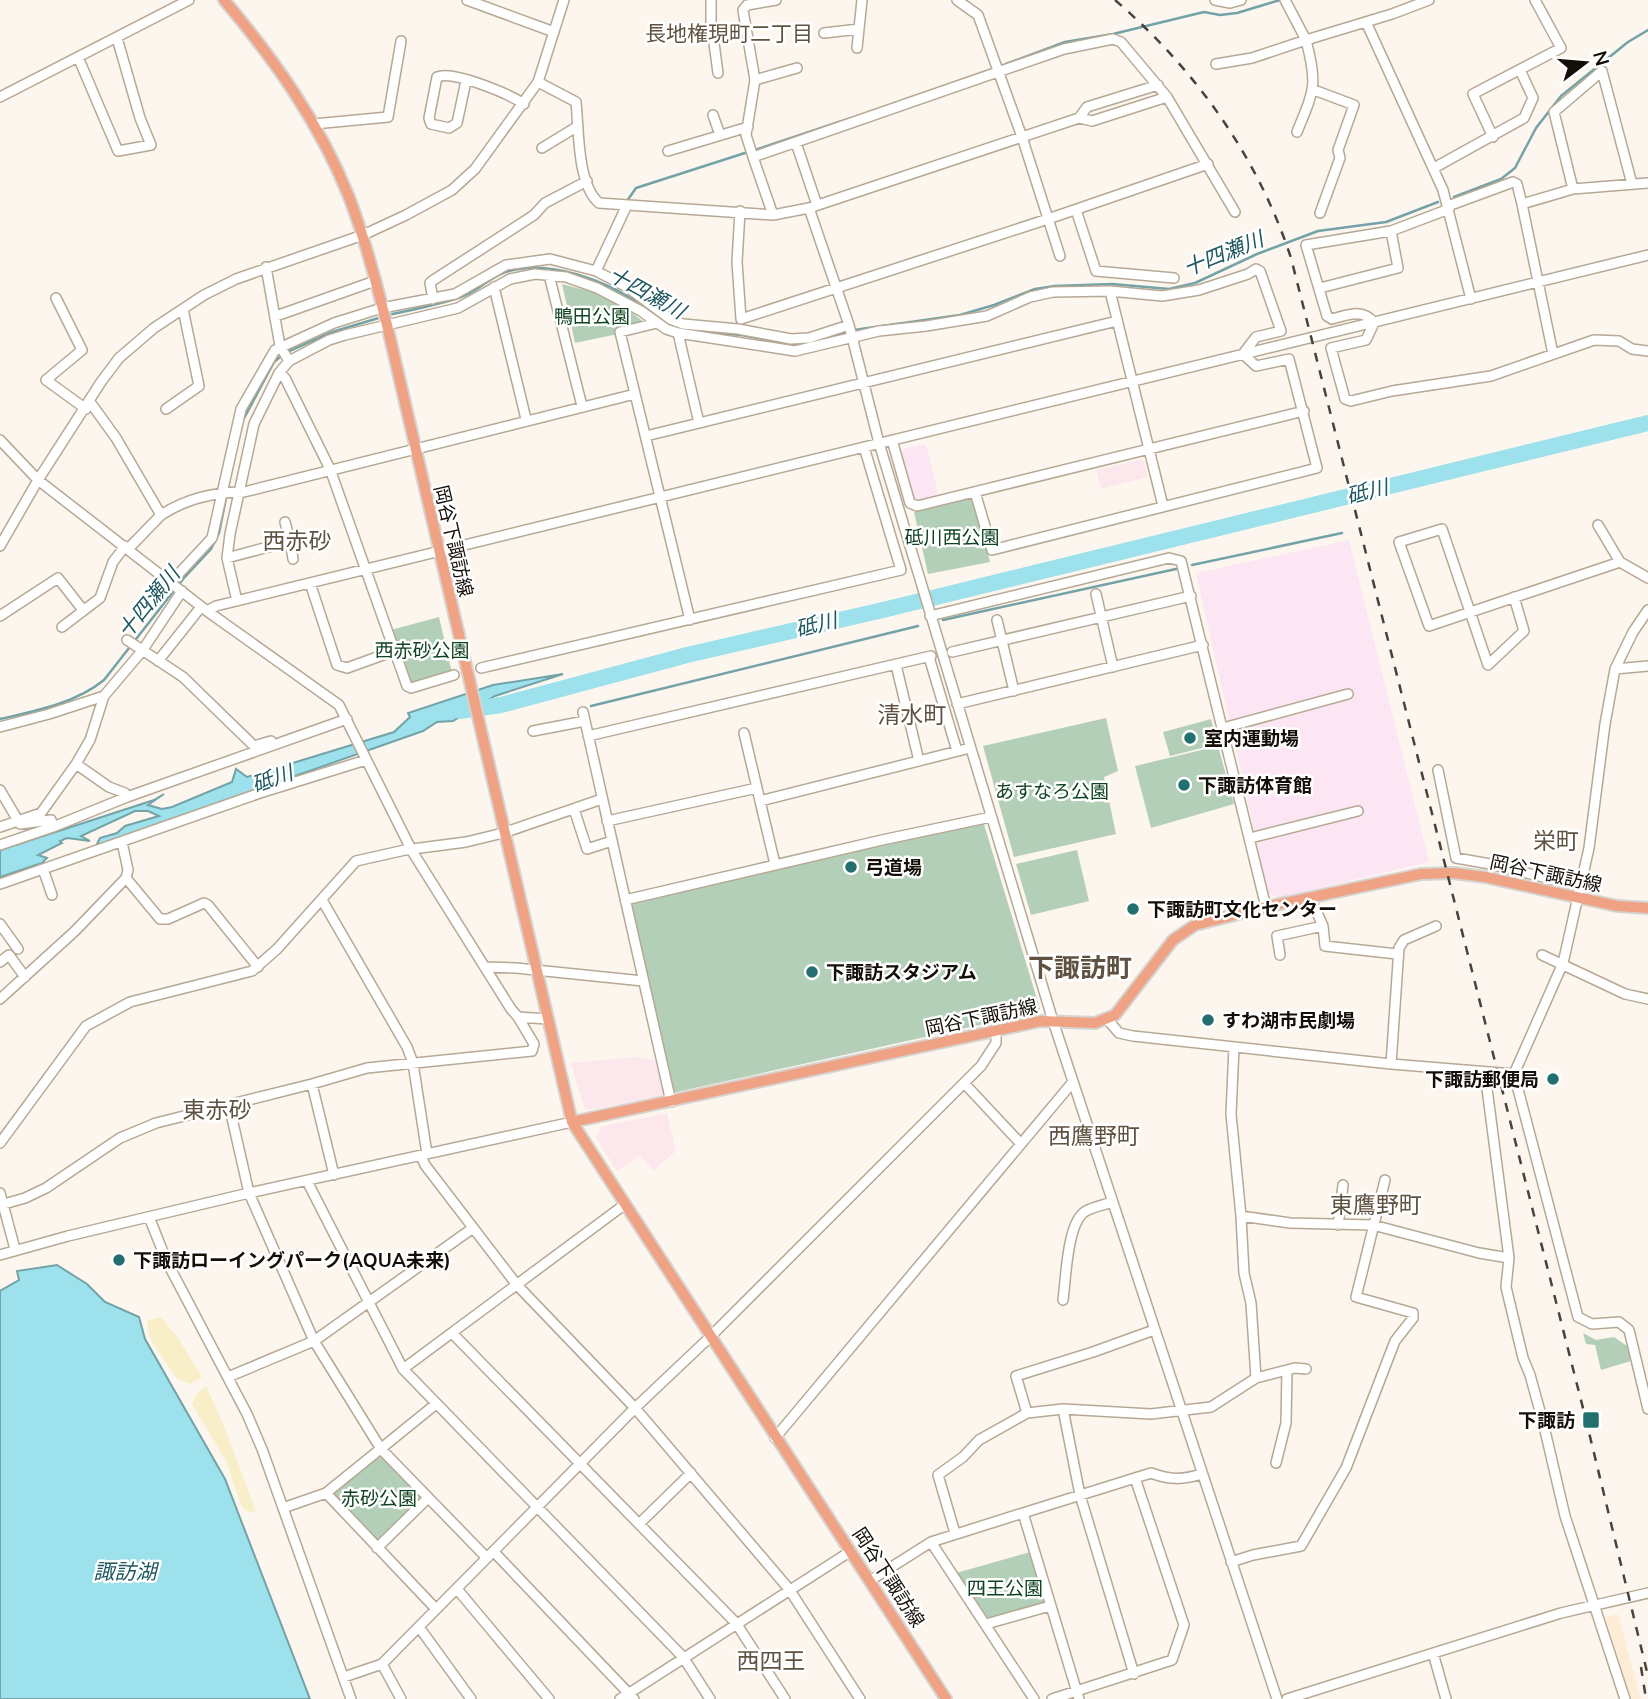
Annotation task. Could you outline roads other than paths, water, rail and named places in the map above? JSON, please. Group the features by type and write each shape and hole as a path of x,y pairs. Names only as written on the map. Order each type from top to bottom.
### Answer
{"main road":[{"name":"岡谷下諏訪線","path":"224,0 288,81 314,124 349,197 363,235 383,309 572,1122 946,1699"},
{"name":"岡谷下諏訪線","path":"572,1122 996,1031 1053,1021 1082,1024 1107,1019 1122,1009 1173,940 1195,925 1421,874 1454,873 1485,877 1578,892 1617,906 1648,908"}],"street":[{"path":"0,97 189,0"},
{"path":"467,0 554,32"},
{"path":"0,546 38,480 101,382 119,358 154,328 204,295 266,267 363,235 406,215 452,190 475,169 538,82 564,0"},
{"path":"711,0 710,22 718,73"},
{"path":"773,215 746,135 755,80 743,10 747,5 776,0"},
{"path":"857,48 862,0"},
{"path":"957,0 967,3 978,15 1022,137 1060,256"},
{"path":"1215,0 1230,3 1241,0"},
{"path":"1285,0 1306,40 1314,69 1314,90 1297,132"},
{"path":"1216,64 1252,58 1429,0"},
{"path":"1493,137 1473,94 1561,48 1535,0"},
{"path":"1366,22 1434,168 1449,208 1471,299"},
{"path":"824,33 859,29"},
{"path":"78,57 118,151 151,145 140,118 117,38"},
{"path":"753,157 1064,49 1113,39 1121,42 1167,97 1235,212"},
{"path":"314,124 388,117 401,41"},
{"path":"755,80 797,68"},
{"path":"1434,168 1524,118 1533,98 1520,70"},
{"path":"1573,189 1554,112 1602,71 1632,184"},
{"path":"466,80 457,123 449,128 431,124 429,118 437,77 442,74 466,80 493,88 524,104"},
{"path":"538,82 576,103 579,149 593,198 600,203 773,215 813,206 1079,118 1092,121 1167,97"},
{"path":"1079,118 1087,107 1158,85"},
{"path":"1314,90 1354,105 1338,150 1340,158 1320,213"},
{"path":"713,115 720,135"},
{"path":"542,148 578,126"},
{"path":"668,152 748,127"},
{"path":"796,143 929,614 1053,1021 1277,1699"},
{"path":"740,211 737,262 741,319 1208,164"},
{"path":"433,299 430,284 432,281 534,215 545,203 587,181"},
{"path":"1374,323 1370,317 1359,313 1332,319 1327,316 1306,245 1391,232 1513,182 1517,184 1522,204 1553,354"},
{"path":"1522,204 1573,189 1648,183"},
{"path":"596,271 627,205"},
{"path":"1076,210 1096,271 1174,278"},
{"path":"1320,288 1398,268 1391,232"},
{"path":"158,661 204,609 1648,256"},
{"path":"284,354 334,323 383,309 455,294 497,268 520,261 550,259 596,271 657,323 678,333 795,351 852,337 987,316 1030,297 1053,292 1110,291 1162,296 1182,294 1248,274 1256,269 1261,271 1281,331 1256,337 1243,354"},
{"path":"237,601 228,558 230,534 256,416 279,373 284,354 266,267"},
{"path":"172,583 212,538 242,410 275,350 284,354 386,324 458,308 494,287 526,275 549,275 624,294 683,324 738,329 791,339 809,338 849,325"},
{"path":"549,275 582,406"},
{"path":"276,316 375,281"},
{"path":"494,287 526,419"},
{"path":"1110,291 1163,506"},
{"path":"55,298 82,350 46,380 88,406 116,438 161,515"},
{"path":"166,410 199,386 183,309"},
{"path":"646,436 1117,321"},
{"path":"657,323 620,332 690,620"},
{"path":"1374,323 1366,340 1331,348 1345,399 1351,401 1392,391 1491,376 1594,340 1619,341 1632,349 1648,351"},
{"path":"678,333 699,423"},
{"path":"975,492 992,550 1317,468 1290,359 1256,366 1243,354"},
{"path":"279,373 285,378 330,469 407,686 411,688 454,675"},
{"path":"61,627 100,598 113,562 161,515 177,505 224,491 238,492 635,394"},
{"path":"242,410 256,416"},
{"path":"892,440 910,503 917,506 1304,411"},
{"path":"0,440 38,480 254,647 339,705 412,851 534,1044 532,1051 367,1068 140,1128 120,1138 46,1188 4,1204"},
{"path":"481,668 901,570 864,447"},
{"path":"285,522 293,559"},
{"path":"1598,526 1620,562 1648,578"},
{"path":"1514,597 1524,631 1488,665 1472,612 1442,529 1399,542 1429,626 1472,612 1514,597 1620,562"},
{"path":"228,558 290,541"},
{"path":"929,614 1169,558 1181,561 1266,907"},
{"path":"0,616 58,578 83,610"},
{"path":"310,583 337,665 347,668 394,651"},
{"path":"0,827 41,813 90,740 104,696 141,650 181,591"},
{"path":"1096,594 1113,667"},
{"path":"951,652 1191,596"},
{"path":"1648,610 1633,632 1615,669 1589,848 1563,963 1514,1074 1578,1317 1592,1324 1619,1322 1629,1330 1648,1407"},
{"path":"997,620 1014,691"},
{"path":"128,640 183,677 254,746 279,738 281,743"},
{"path":"957,704 1203,645"},
{"path":"588,736 930,657 957,751"},
{"path":"896,665 919,761"},
{"path":"1615,669 1648,666"},
{"path":"1223,728 1348,694"},
{"path":"0,727 104,696"},
{"path":"533,731 584,716 671,1102"},
{"path":"2,841 53,827 127,797 349,722"},
{"path":"744,733 775,864"},
{"path":"760,801 970,748"},
{"path":"0,884 364,757"},
{"path":"76,764 110,787 125,793 127,797"},
{"path":"1438,770 1457,858 1490,864 1578,892"},
{"path":"607,821 757,788"},
{"path":"0,790 20,824 51,820 53,827"},
{"path":"0,1143 86,1026 130,1003 246,973 258,967 356,861 503,833 603,799"},
{"path":"574,809 587,849 612,841"},
{"path":"1250,838 1358,811"},
{"path":"625,900 991,817"},
{"path":"0,999 75,931 126,878 128,870 122,842"},
{"path":"43,869 52,895"},
{"path":"126,878 160,919 168,919 204,903 208,905 258,967"},
{"path":"1310,897 1323,926 1325,946 1397,954"},
{"path":"322,900 407,1046 413,1063 424,1155 473,1228 517,1285 635,1408 789,1589 860,1699"},
{"path":"0,924 18,949"},
{"path":"1280,955 1277,936 1323,926"},
{"path":"1391,1064 1397,954 1404,940 1436,926"},
{"path":"0,962 9,955 25,977"},
{"path":"1542,955 1625,994 1648,999"},
{"path":"485,967 643,981"},
{"path":"518,1017 548,1019"},
{"path":"1107,1019 1119,1033 1133,1036 1391,1064 1514,1074"},
{"path":"344,1677 382,1664 635,1408 710,1337 981,1066 996,1044 996,1031"},
{"path":"1234,1047 1231,1114 1256,1378"},
{"path":"1485,1073 1509,1258 1506,1287 1565,1516 1625,1699"},
{"path":"964,1083 1021,1144"},
{"path":"775,1438 1073,1083"},
{"path":"312,1084 334,1175"},
{"path":"229,1105 249,1193 314,1340 381,1449 427,1499 490,1555 632,1696"},
{"path":"0,1255 15,1249 249,1193 572,1122"},
{"path":"1231,1562 1301,1546 1346,1468 1395,1341 1413,1318 1413,1312 1356,1297 1385,1180"},
{"path":"307,1181 403,1369 683,1657 710,1699"},
{"path":"1338,1225 1343,1185"},
{"path":"0,1193 15,1249"},
{"path":"1063,1300 1075,1224 1084,1211 1112,1202"},
{"path":"403,1369 624,1205"},
{"path":"1241,1216 1290,1223 1373,1225 1479,1253 1509,1258"},
{"path":"149,1217 167,1262 228,1377 262,1449 351,1699"},
{"path":"228,1377 314,1340 473,1228"},
{"path":"1027,1413 1016,1376 1154,1330"},
{"path":"452,1333 736,1623 785,1699"},
{"path":"955,1533 938,1475 964,1457 979,1440 1027,1413 1063,1409 1152,1414 1211,1407 1256,1378 1287,1370 1306,1369"},
{"path":"1276,1463 1286,1423 1287,1370"},
{"path":"284,1508 326,1493 436,1404"},
{"path":"1063,1409 1080,1494 1134,1674"},
{"path":"871,1580 931,1542 955,1533 1151,1473 1167,1479 1182,1480 1202,1474"},
{"path":"639,1524 691,1474"},
{"path":"1052,1699 1078,1695 1172,1660 1184,1625 1135,1478"},
{"path":"326,1493 436,1609"},
{"path":"377,1548 427,1499"},
{"path":"1023,1513 1078,1695"},
{"path":"931,1542 1034,1699"},
{"path":"620,1699 632,1696 683,1657 851,1550"},
{"path":"457,1589 550,1699"},
{"path":"1287,1699 1561,1613 1648,1593"},
{"path":"986,1624 1049,1606"},
{"path":"419,1626 471,1699"},
{"path":"1433,1654 1446,1699"},
{"path":"382,1664 401,1699"}],"water":[{"path":"563,674 495,696 453,721 437,722 423,731 96,846 100,838 117,833 125,826 159,816 148,811 135,811 81,836 90,841 67,838 38,855 47,858 42,863 0,877 0,850 154,800 164,794 148,805 162,809 172,807 232,782 236,769 247,777 394,732 410,717 408,713 493,685"},
{"name":"諏訪湖","path":"57,1265 87,1284 105,1302 139,1317 145,1339 225,1479 310,1699 0,1699 0,1291 19,1280 17,1271"}],"waterway":[{"path":"1006,64 1065,42 1113,34 1204,12 1220,15 1237,13 1280,0"},
{"name":"十四瀬川","path":"1454,197 1501,179 1515,168 1536,128 1561,96 1628,42 1648,30"},
{"path":"755,150 851,118"},
{"path":"627,201 636,188 748,152"},
{"name":"十四瀬川","path":"854,330 960,315 1035,289 1055,286 1112,284 1169,289 1195,283 1257,254 1318,231 1386,222 1438,202"},
{"name":"十四瀬川","path":"388,315 461,297 503,273 539,268 576,274 595,281 613,288 644,307"},
{"name":"十四瀬川","path":"287,352 332,332 382,317"},
{"name":"十四瀬川","path":"663,322 676,328"},
{"name":"十四瀬川","path":"699,332 742,335 793,345 847,332"},
{"name":"十四瀬川","path":"242,422 274,362 281,356"},
{"name":"砥川","path":"460,711 501,705 687,655 883,610 1648,423"},
{"name":"十四瀬川","path":"0,719 68,700 104,680 183,579 211,549 219,533 229,483"},
{"path":"1192,565 1342,533"},
{"path":"943,620 1176,569"},
{"path":"591,706 918,626"}],"railway":[{"path":"1115,0 1172,55 1221,117 1261,185 1291,258 1585,1416 1648,1676"},
{"path":"1641,1667 1646,1699"}],"place":[{"name":"室内運動場","path":"1190,738"},
{"name":"下諏訪体育館","path":"1184,785"},
{"name":"弓道場","path":"851,867"},
{"name":"下諏訪町文化センター","path":"1133,909"},
{"name":"下諏訪スタジアム","path":"812,972"},
{"name":"すわ湖市民劇場","path":"1208,1020"},
{"name":"下諏訪郵便局","path":"1553,1079"},
{"name":"下諏訪ローイングパーク(AQUA未来)","path":"119,1260"},
{"name":"下諏訪","path":"1591,1420"}],"district":[{"name":"長地権現町二丁目","path":"729,33"},
{"name":"西赤砂","path":"297,540"},
{"name":"清水町","path":"912,714"},
{"name":"栄町","path":"1556,840"},
{"name":"下諏訪町","path":"1080,967"},
{"name":"東赤砂","path":"217,1109"},
{"name":"西鷹野町","path":"1094,1135"},
{"name":"東鷹野町","path":"1376,1204"},
{"name":"西四王","path":"771,1660"}],"park label":[{"name":"鴨田公園","path":"592,316"},
{"name":"砥川西公園","path":"952,537"},
{"name":"西赤砂公園","path":"422,650"},
{"name":"あすなろ公園","path":"1052,791"},
{"name":"赤砂公園","path":"379,1498"},
{"name":"四王公園","path":"1005,1588"}]}
